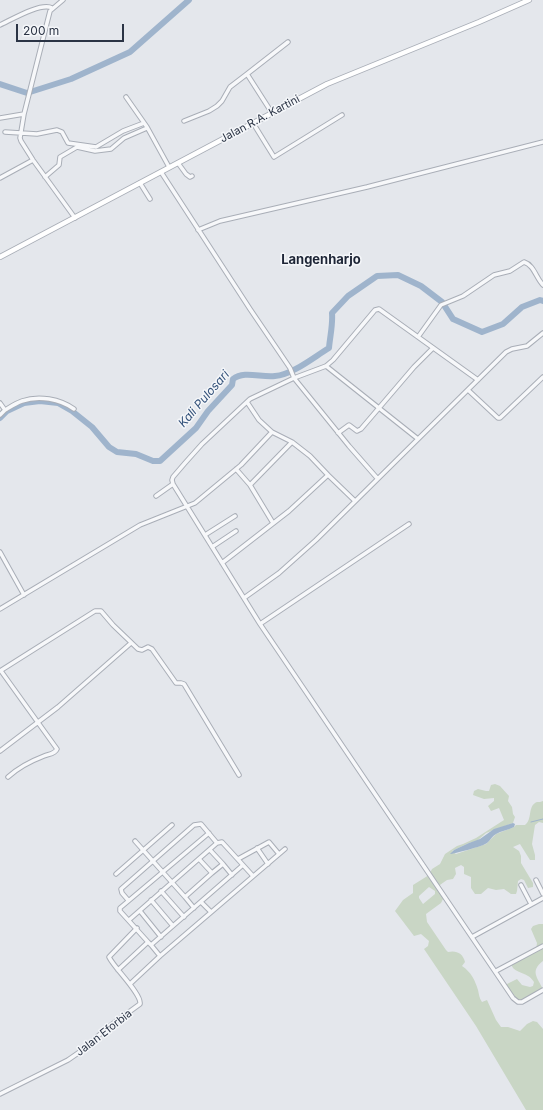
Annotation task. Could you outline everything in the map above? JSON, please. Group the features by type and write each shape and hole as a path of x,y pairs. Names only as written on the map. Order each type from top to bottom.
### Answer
{"main road":[{"name":"Jalan R.A. Kartini","path":"0,257 327,84 529,0"}],"street":[{"path":"62,0 50,11 24,114 21,141 74,218"},
{"path":"0,25 29,11 48,6 52,8"},
{"path":"184,121 209,111 217,106 222,101 230,87 288,42"},
{"path":"247,74 272,113"},
{"path":"126,97 146,125 169,167"},
{"path":"0,118 24,114"},
{"path":"253,123 274,157 342,115"},
{"path":"45,177 59,165 60,157 76,147 95,149 115,148 124,138 146,125"},
{"path":"5,132 37,134 57,130 62,132 68,143 95,149 123,131 146,125"},
{"path":"198,230 220,221 367,187 543,142"},
{"path":"0,178 33,160"},
{"path":"178,162 186,174 190,177 192,176"},
{"path":"161,172 290,368 294,378 338,433 377,478"},
{"path":"140,183 150,199"},
{"path":"418,337 443,304 463,296 494,275 510,271 524,262 529,264 543,285"},
{"path":"478,380 377,309 333,360 326,366 294,378 253,397 247,402 202,444 172,480 173,484 260,624 513,998 518,1002 526,1000 543,990"},
{"path":"244,598 284,568 316,540 506,352 512,349 527,346 543,333"},
{"path":"338,433 349,425 357,431 359,430 414,367 433,348"},
{"path":"326,366 418,439"},
{"path":"468,390 498,418 500,418 543,377"},
{"path":"0,415 5,410 20,402 36,399 63,402 74,409"},
{"path":"247,402 259,420 272,432 292,442 310,456 355,501"},
{"path":"0,403 5,410"},
{"path":"0,609 120,539 140,525 195,503 236,469 272,432"},
{"path":"250,485 292,442"},
{"path":"236,469 250,485 273,523"},
{"path":"222,563 289,511 328,475"},
{"path":"156,496 173,484"},
{"path":"205,535 235,516"},
{"path":"260,624 409,524"},
{"path":"212,547 236,531"},
{"path":"0,552 24,595"},
{"path":"8,777 14,771 31,761 57,751 1,671 98,610 140,650 150,647 176,683 184,684 239,775"},
{"path":"0,751 82,688 131,643"},
{"path":"128,900 122,893 121,889 194,825 201,824 217,843"},
{"path":"116,874 172,825"},
{"path":"160,956 119,909 209,833"},
{"path":"135,841 194,908"},
{"path":"238,859 270,842 279,854"},
{"path":"129,920 217,843 224,843 253,876"},
{"path":"257,848 268,864"},
{"path":"130,984 160,956 285,849"},
{"path":"210,850 232,875"},
{"path":"199,859 212,873"},
{"path":"185,897 223,864"},
{"path":"118,970 184,917 243,864"},
{"path":"536,880 543,894"},
{"path":"521,885 531,904"},
{"path":"161,891 184,917"},
{"path":"472,937 543,898"},
{"path":"151,900 173,926"},
{"path":"201,902 211,912"},
{"path":"140,911 160,936"},
{"name":"Jalan Eforbia","path":"0,1094 68,1060 138,1006 141,1002 130,984 109,959 109,956 136,928"},
{"path":"496,971 543,946"}],"green space":[{"path":"495,784 500,786 509,796 508,801 512,807 515,817 513,823 486,833 477,841 452,851 456,854 486,844 496,834 516,825 525,825 529,819 532,806 537,802 543,801 543,823 539,822 535,825 532,844 535,860 530,860 520,844 513,847 519,851 521,863 533,883 533,887 528,888 524,880 521,879 518,881 516,894 511,894 504,889 496,890 488,888 481,894 475,894 471,888 471,877 464,874 464,867 461,865 455,868 456,874 453,879 447,880 437,887 444,897 441,903 426,914 427,922 448,952 454,951 463,956 465,962 462,966 472,976 482,1002 487,1000 496,1020 501,1027 508,1027 520,1031 527,1024 533,1021 537,1022 543,1029 543,1110 526,1110 476,1026 424,949 428,946 429,941 421,934 414,936 395,911 403,900 413,893 413,885 429,875 432,869 440,864 445,854 457,846 476,838 504,820 499,808 491,811 488,806 494,801 494,798 484,799 473,795 474,791 478,789 489,791 491,785","holes":["429,887 435,891 435,894 423,904 419,896"]},
{"path":"543,924 543,961 537,968 536,974 543,989 526,1000 516,1001 505,985 517,979 522,985 530,987 533,986 534,982 528,976 514,969 511,963 536,950 537,943 531,929 533,926"}],"water":[{"path":"513,823 515,824 514,827 496,834 485,844 450,854 454,850 480,839 494,829"}],"waterway":[{"path":"0,84 27,93 71,79 130,52 189,0"},
{"name":"Kali Pulosari","path":"0,418 7,411 24,403 40,401 58,403 72,411 92,427 109,447 117,452 136,454 153,461 160,461 196,428 208,411 232,385 233,379 237,376 282,375 310,361 329,348 332,313 348,296 377,276 398,275 421,286 442,302 453,319 482,332 503,324 522,307 540,300 543,301"},
{"path":"531,822 543,819"}],"district":[{"name":"Langenharjo","path":"321,260"}]}
